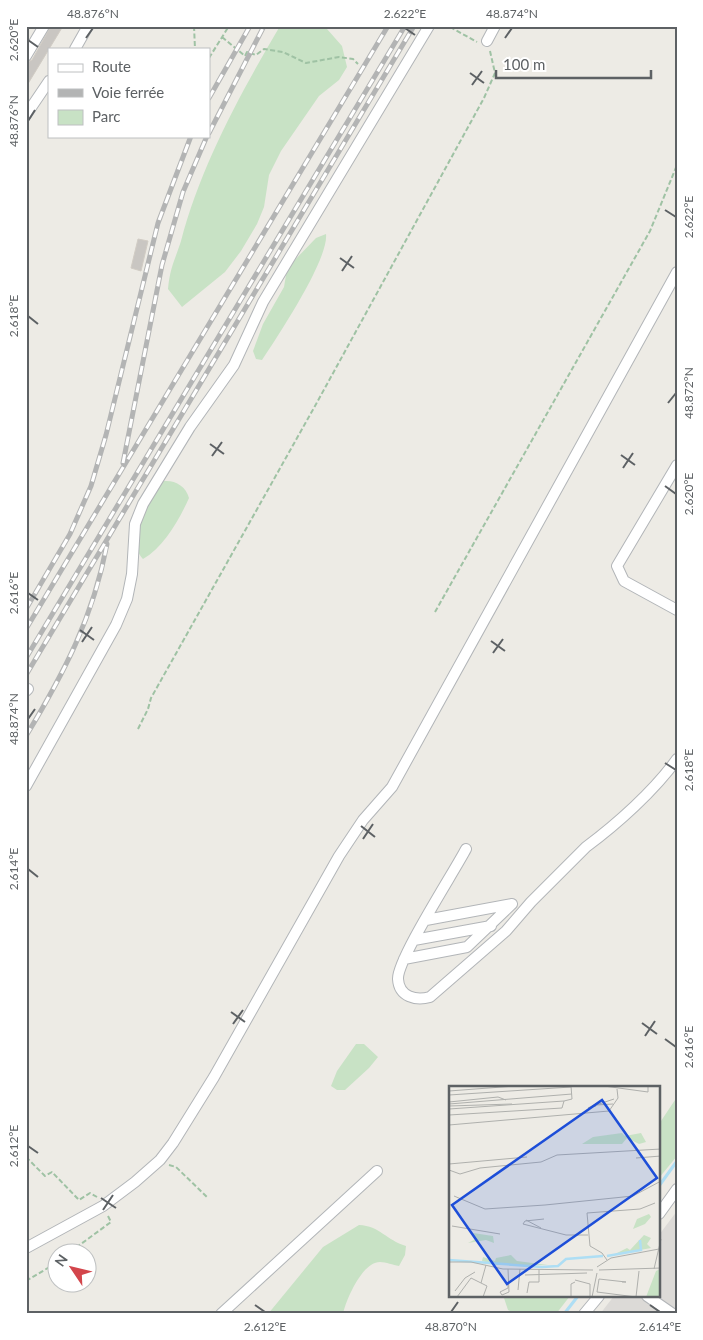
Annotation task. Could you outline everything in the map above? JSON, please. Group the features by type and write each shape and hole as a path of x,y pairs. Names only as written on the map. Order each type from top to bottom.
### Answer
{"street":[{"path":"26,56 44,26"},
{"path":"76,48 88,26"},
{"path":"26,786 116,624 127,599 132,574 135,524 143,504 190,427 234,365 263,302 428,26"},
{"path":"488,41 494,26"},
{"path":"26,115 48,82"},
{"path":"26,1248 103,1206 160,1160 173,1143 214,1077 339,856 363,820 392,787 677,272"},
{"path":"677,465 617,566 624,581 677,610"},
{"path":"466,849 404,959 398,980 401,991 409,997 419,1000 430,997 506,931 531,902 586,847 619,820 677,759"},
{"path":"426,920 531,902"},
{"path":"404,959 467,947 512,904"},
{"path":"414,940 491,926"},
{"path":"221,1314 377,1171"},
{"path":"660,1213 673,1204 677,1189"},
{"path":"584,1314 597,1298"},
{"path":"650,1298 673,1314"}],"path":[{"path":"194,26 195,48"},
{"path":"210,56 229,26"},
{"path":"138,729 151,698 315,406 487,92 495,73 488,41 481,39 478,42 450,27"},
{"path":"222,37 245,56 247,52 256,55 264,49 283,52 306,63 338,57 353,59 358,64"},
{"path":"435,612 650,231 677,165"},
{"path":"26,1157 45,1176 52,1172 79,1200 92,1193 103,1206"},
{"path":"160,1160 176,1167 208,1198"},
{"path":"84,1242 111,1222"},
{"path":"26,1281 48,1268"}],"shaded area":[{"path":"677,1211 677,1314 600,1314 612,1298 660,1298 660,1234"}],"green space":[{"path":"280,26 328,26 327,29 342,46 347,67 339,80 319,96 281,151 269,175 264,207 257,224 241,251 225,272 182,307 168,289 171,269 189,213 223,130"},
{"path":"326,234 325,246 320,261 301,297 262,360 256,359 253,351 263,324 284,287 290,265 316,238"},
{"path":"164,481 183,487 189,498 176,524 158,548 143,559 136,544 137,523 149,493 154,487"},
{"path":"356,1044 364,1044 378,1057 345,1090 337,1090 331,1086 337,1071"},
{"path":"677,1097 677,1156 660,1177 660,1122"},
{"path":"359,1225 372,1228 406,1246 405,1255 399,1266 380,1262 367,1268 351,1291 343,1314 268,1314 323,1247"},
{"path":"504,1298 568,1298 556,1314 517,1314 508,1310"}],"building":[{"path":"51,26 63,26 26,87 26,63 32,60"},
{"path":"138,239 148,241 141,271 131,268"}],"waterway":[{"path":"660,1185 677,1161"},
{"path":"564,1314 576,1298"}],"railway":[{"path":"210,96 250,26"},
{"path":"210,131 264,26"},
{"path":"26,629 388,26"},
{"path":"26,658 405,26"},
{"path":"26,675 414,26"},
{"path":"26,609 70,534 91,486 106,435 158,223 190,138"},
{"path":"123,463 162,265 183,192 206,138"},
{"path":"26,736 53,690 76,644 94,596 107,544"}]}
